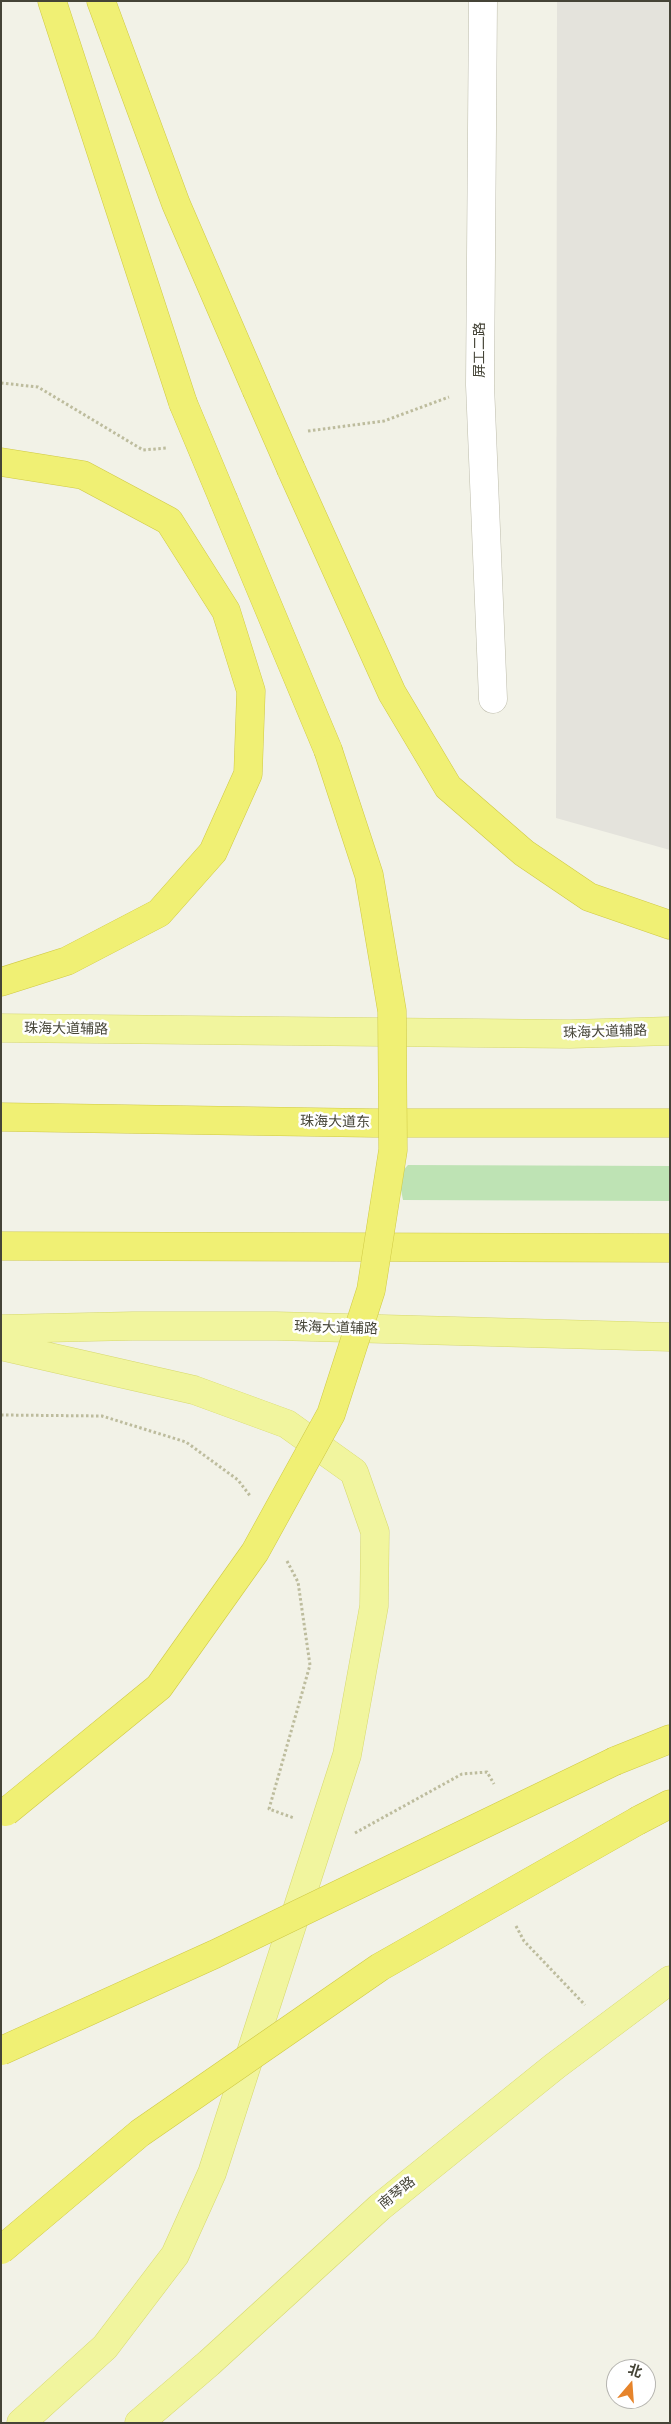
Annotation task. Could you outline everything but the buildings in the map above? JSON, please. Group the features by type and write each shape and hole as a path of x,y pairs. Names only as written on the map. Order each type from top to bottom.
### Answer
{"highway":[{"path":"4,1813 159,1687 255,1552 331,1414 371,1290 392,1150 392,1011 369,876 328,750 183,403 52,1"},
{"path":"101,1 176,204 256,389 392,693 448,787 524,853 589,897 670,925"},
{"path":"1,462 83,475 169,521 226,611 252,691 248,774 213,852 159,913 67,961 1,982"},
{"name":"珠海大道东","path":"1,1117 373,1123 670,1124"},
{"path":"1,1246 670,1248"},
{"path":"1,2051 215,1954 615,1761 670,1739"},
{"path":"1,2250 140,2133 380,1967 670,1804"}],"main road":[{"name":"珠海大道辅路","path":"1,1028 570,1034 670,1031"},
{"name":"珠海大道辅路","path":"1,1329 133,1326 266,1326 670,1337"},
{"path":"1,1346 194,1390 287,1424 354,1472 375,1532 374,1606 347,1755 212,2173 175,2255 105,2347 21,2423"},
{"name":"南琴路","path":"139,2423 209,2363 380,2207 555,2066 670,1980"}],"street":[{"name":"屏工二路","path":"483,1 480,385 493,699"}],"shaded area":[{"path":"557,1 670,1 670,850 556,818"}],"green space":[{"path":"408,1165 670,1166 670,1201 403,1200 398,1176"}]}
